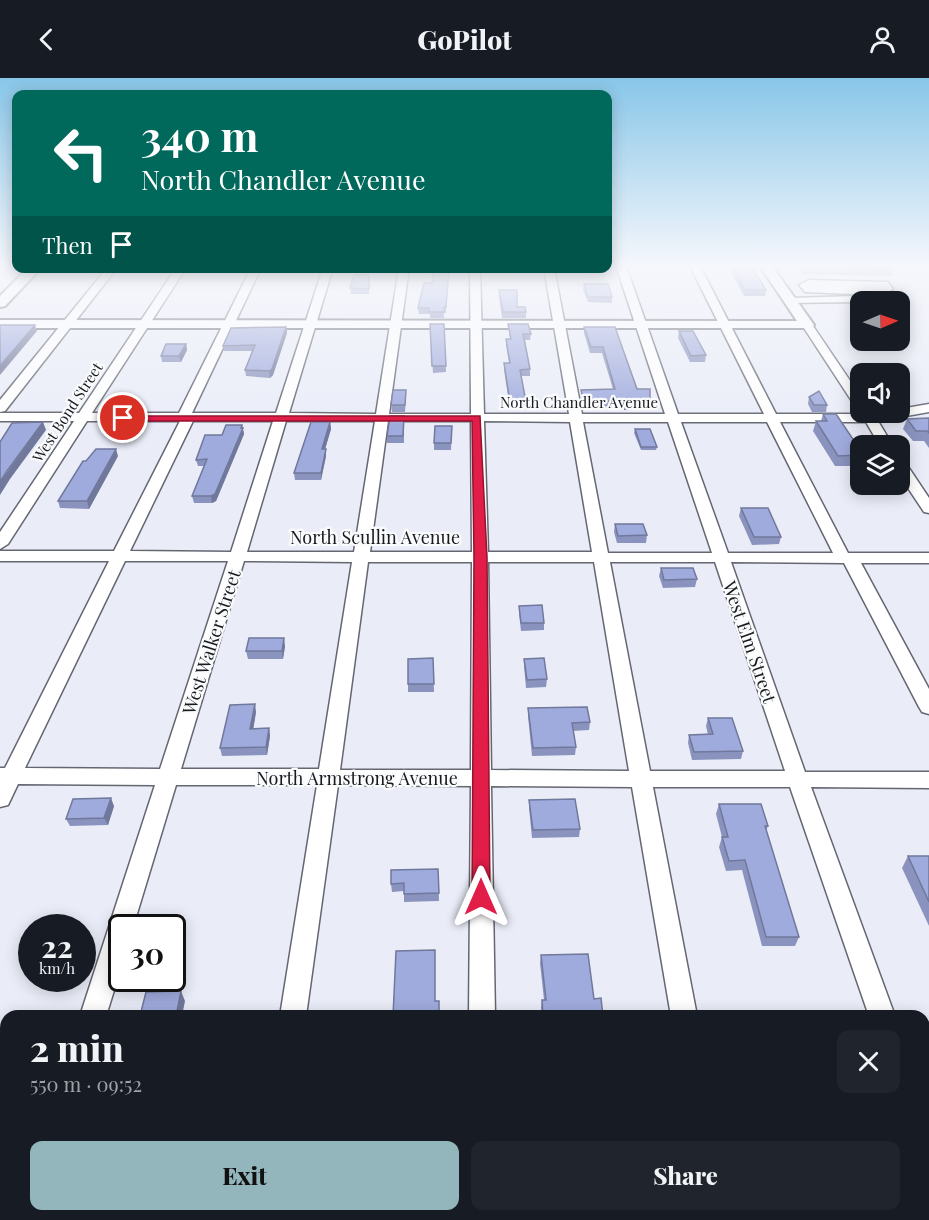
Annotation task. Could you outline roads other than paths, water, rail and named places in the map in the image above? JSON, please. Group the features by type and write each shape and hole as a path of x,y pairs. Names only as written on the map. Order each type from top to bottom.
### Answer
{"main road":[{"path":"803,319 807,325"},
{"path":"0,324 807,325"}],"street":[{"path":"0,408 72,319"},
{"name":"West Bond Street","path":"0,544 147,319"},
{"path":"0,799 5,776 118,556 230,319"},
{"name":"West Walker Street","path":"95,1010 312,319"},
{"path":"294,1010 381,418 399,319"},
{"path":"475,319 480,557 482,1010"},
{"path":"558,319 574,418 602,557 683,1010"},
{"name":"West Elm Street","path":"640,319 798,780 880,1010"},
{"path":"723,319 847,558 929,707"},
{"path":"807,325 850,390"},
{"name":"North Chandler Avenue","path":"910,410 929,408"},
{"name":"North Chandler Avenue","path":"0,417 850,416"},
{"path":"910,480 929,508"},
{"name":"North Scullin Avenue","path":"0,556 929,558"},
{"name":"North Armstrong Avenue","path":"5,776 929,780"}]}
